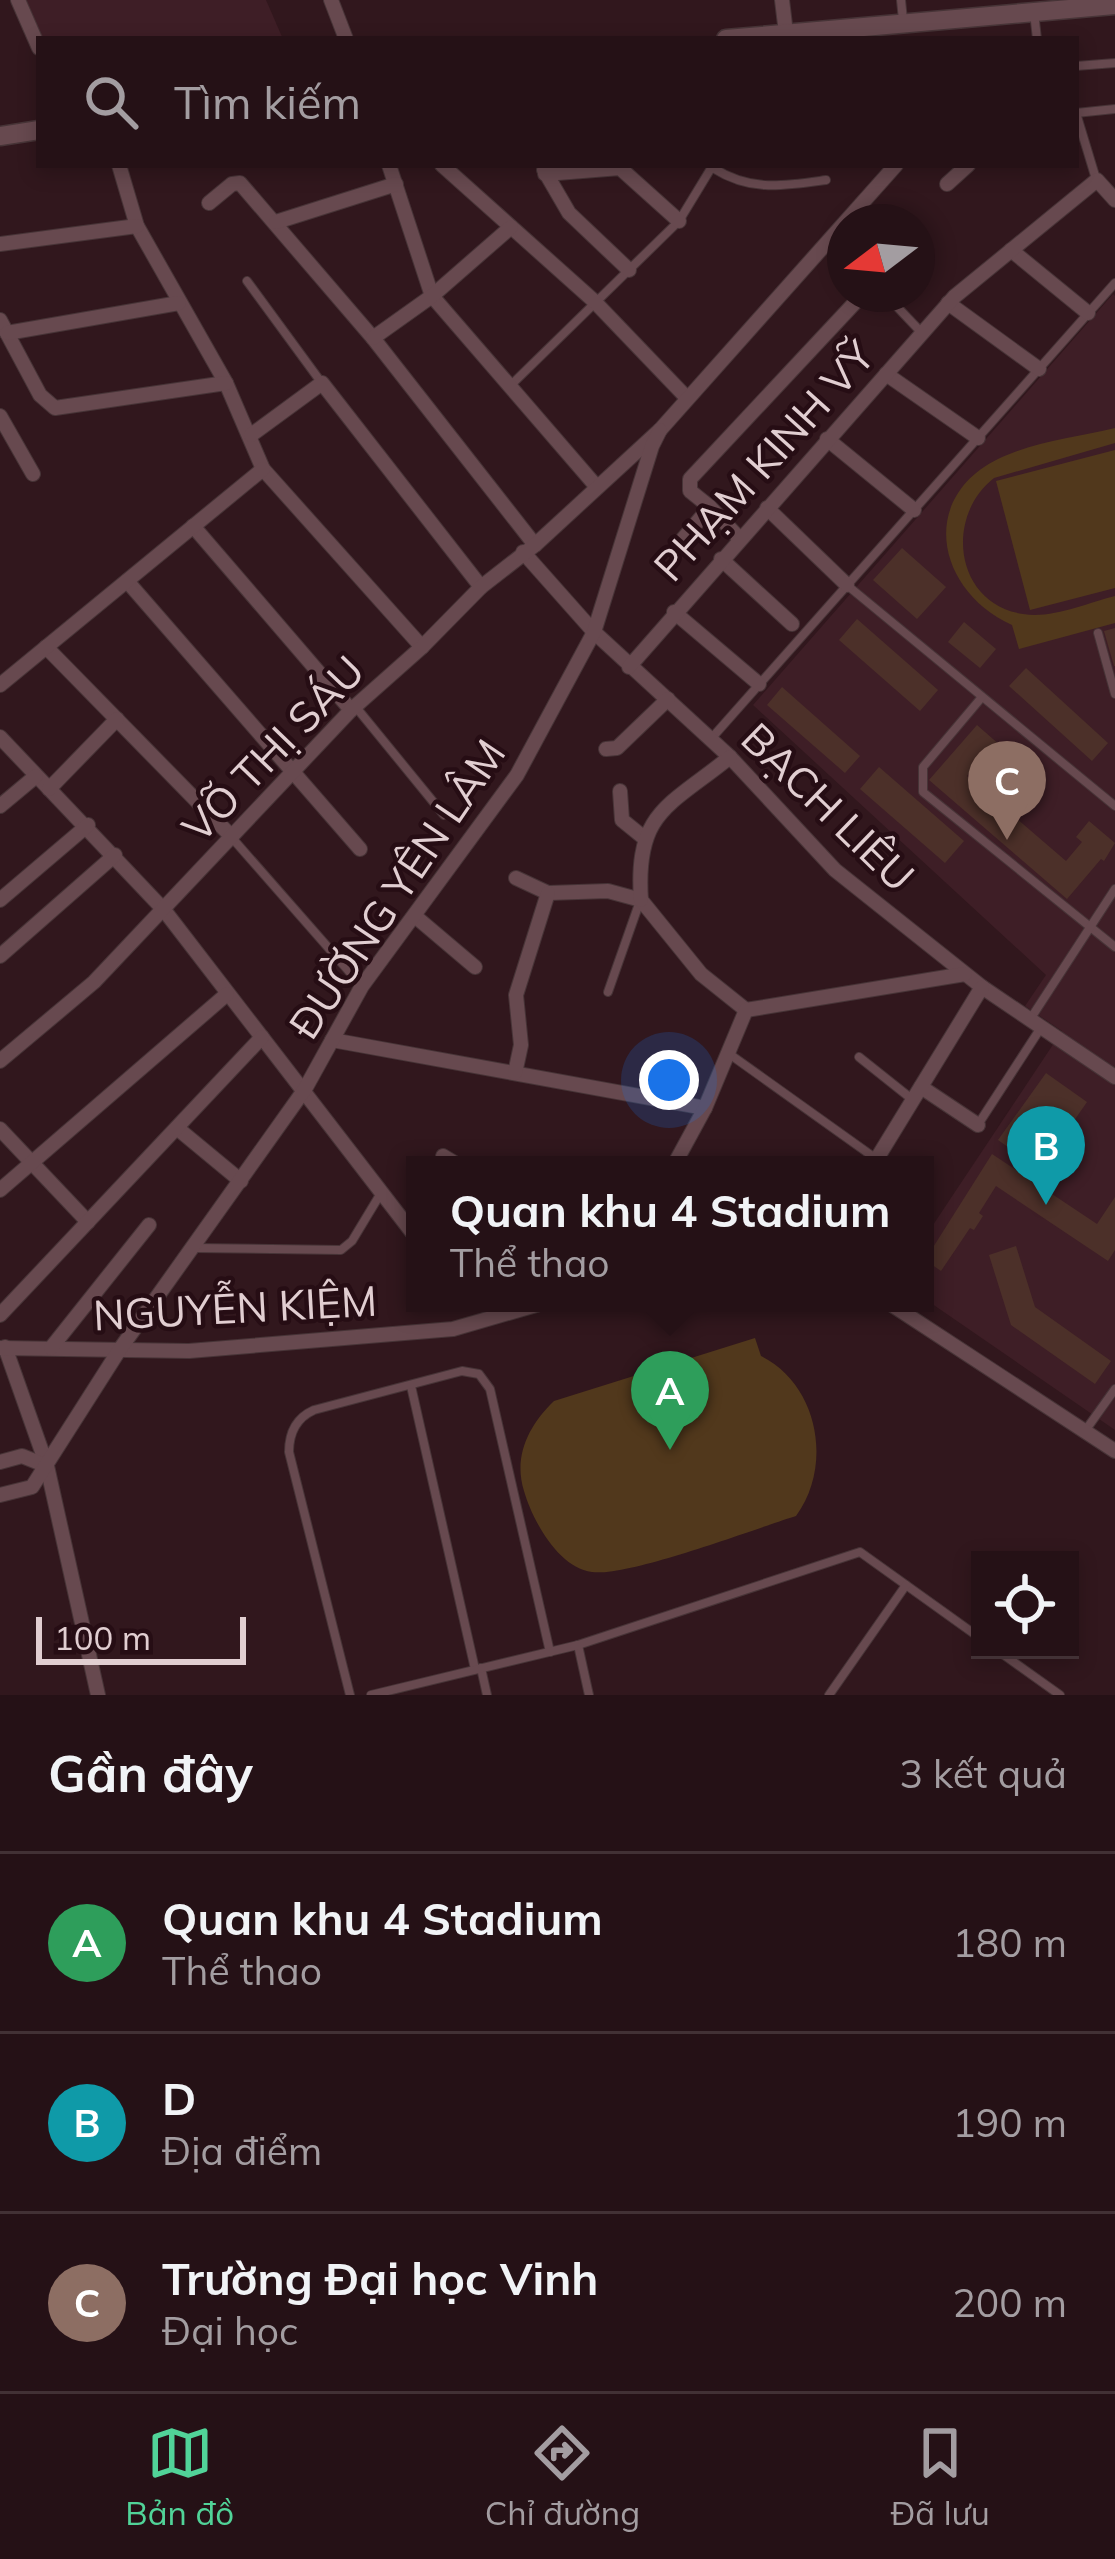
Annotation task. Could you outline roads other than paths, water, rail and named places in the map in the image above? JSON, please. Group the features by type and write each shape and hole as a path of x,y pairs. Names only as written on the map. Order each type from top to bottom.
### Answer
{"street":[{"path":"18,0 36,42"},
{"path":"331,0 345,36"},
{"path":"782,0 786,33"},
{"path":"765,36 1115,5"},
{"path":"0,136 36,130"},
{"path":"120,168 137,226 226,382 262,469 422,647"},
{"path":"390,168 432,296 596,486"},
{"path":"445,168 594,301 686,397"},
{"path":"629,270 569,213 544,169 620,168 679,221"},
{"path":"861,204 893,168"},
{"path":"947,184 965,168"},
{"path":"1096,180 1115,200"},
{"name":"PHẠM KINH VỸ","path":"629,667 949,303 1096,180"},
{"name":"BẠCH LIÊU","path":"209,203 240,183 373,338 594,632 730,757 835,870 982,987 1115,1077"},
{"path":"276,222 396,184"},
{"path":"0,244 137,226"},
{"path":"373,338 432,296 512,227"},
{"path":"660,430 827,242"},
{"path":"1011,250 1088,313"},
{"path":"949,303 1039,369"},
{"path":"179,304 4,326 40,395 56,408 226,382"},
{"path":"739,538 690,490 690,479 846,312"},
{"path":"886,374 978,438"},
{"path":"251,435 322,383 481,587"},
{"path":"0,416 33,474"},
{"name":"VÕ THỊ SÁU","path":"0,1061 94,982 353,708 481,587 660,430"},
{"name":"ĐƯỜNG YÊN LÂM","path":"47,1466 120,1349 305,1089 362,986 517,775 594,632 660,430"},
{"path":"827,440 914,510"},
{"path":"0,685 262,469"},
{"path":"677,546 710,507"},
{"path":"766,508 847,585"},
{"path":"193,526 353,708"},
{"path":"721,559 792,624"},
{"path":"127,581 359,849"},
{"path":"674,612 759,684"},
{"path":"46,646 232,837"},
{"path":"605,749 617,748 668,699"},
{"path":"50,789 117,719"},
{"path":"0,737 164,910 406,1224"},
{"path":"641,900 643,836 655,819 730,757"},
{"path":"0,806 36,776"},
{"path":"620,790 622,820 643,836"},
{"path":"0,900 88,825"},
{"path":"0,956 115,855"},
{"path":"515,878 548,893 608,891 641,900 701,974 746,1010 965,974"},
{"path":"514,1073 520,1045 514,1002 548,893"},
{"path":"416,917 475,967"},
{"path":"879,1156 982,987"},
{"path":"0,1190 227,994"},
{"path":"679,1156 706,1108 746,1010"},
{"path":"0,1316 262,1037"},
{"path":"332,1040 706,1108"},
{"path":"918,1094 978,1125"},
{"path":"176,1128 241,1181"},
{"path":"0,1129 88,1222"},
{"path":"51,1348 149,1226"},
{"path":"471,1312 477,1320"},
{"name":"NGUYỄN KIỆM","path":"2,1345 189,1351 453,1329 508,1312"},
{"path":"903,1312 1115,1451"},
{"path":"2,1345 47,1466 98,1695"},
{"path":"0,1462 22,1456 47,1466"},
{"path":"0,1495 32,1487 47,1466"}],"lane":[{"path":"901,0 903,22"},
{"path":"1034,12 1037,36"},
{"path":"1079,66 1115,63"},
{"path":"1079,113 1115,109"},
{"path":"1079,123 1096,180"},
{"path":"510,386 679,221 712,168"},
{"path":"716,168 735,182 759,188 826,180"},
{"path":"247,281 322,383"},
{"path":"710,740 1115,283"},
{"path":"902,312 922,333"},
{"path":"847,585 1113,800"},
{"path":"1098,633 1115,694"},
{"path":"982,697 923,767 923,792 1115,947"},
{"path":"353,708 444,815"},
{"path":"232,837 362,986"},
{"path":"978,1125 1115,889"},
{"path":"608,992 641,900"},
{"path":"728,1053 867,1156"},
{"path":"859,1057 918,1094"},
{"path":"195,1248 341,1250 352,1241 382,1192"},
{"path":"350,1695 290,1439 308,1412 469,1370 490,1389 550,1652"},
{"path":"411,1386 487,1695"},
{"path":"1085,1431 1115,1389"},
{"path":"371,1695 578,1645 860,1552 971,1632"},
{"path":"830,1695 906,1585"},
{"path":"578,1645 589,1695"},
{"path":"1010,1659 1060,1695"}],"place":[{"name":"Trường Đại học Vinh","path":"1007,840"},
{"name":"D","path":"1046,1205"},
{"name":"Quan khu 4 Stadium","path":"670,1450"}]}
